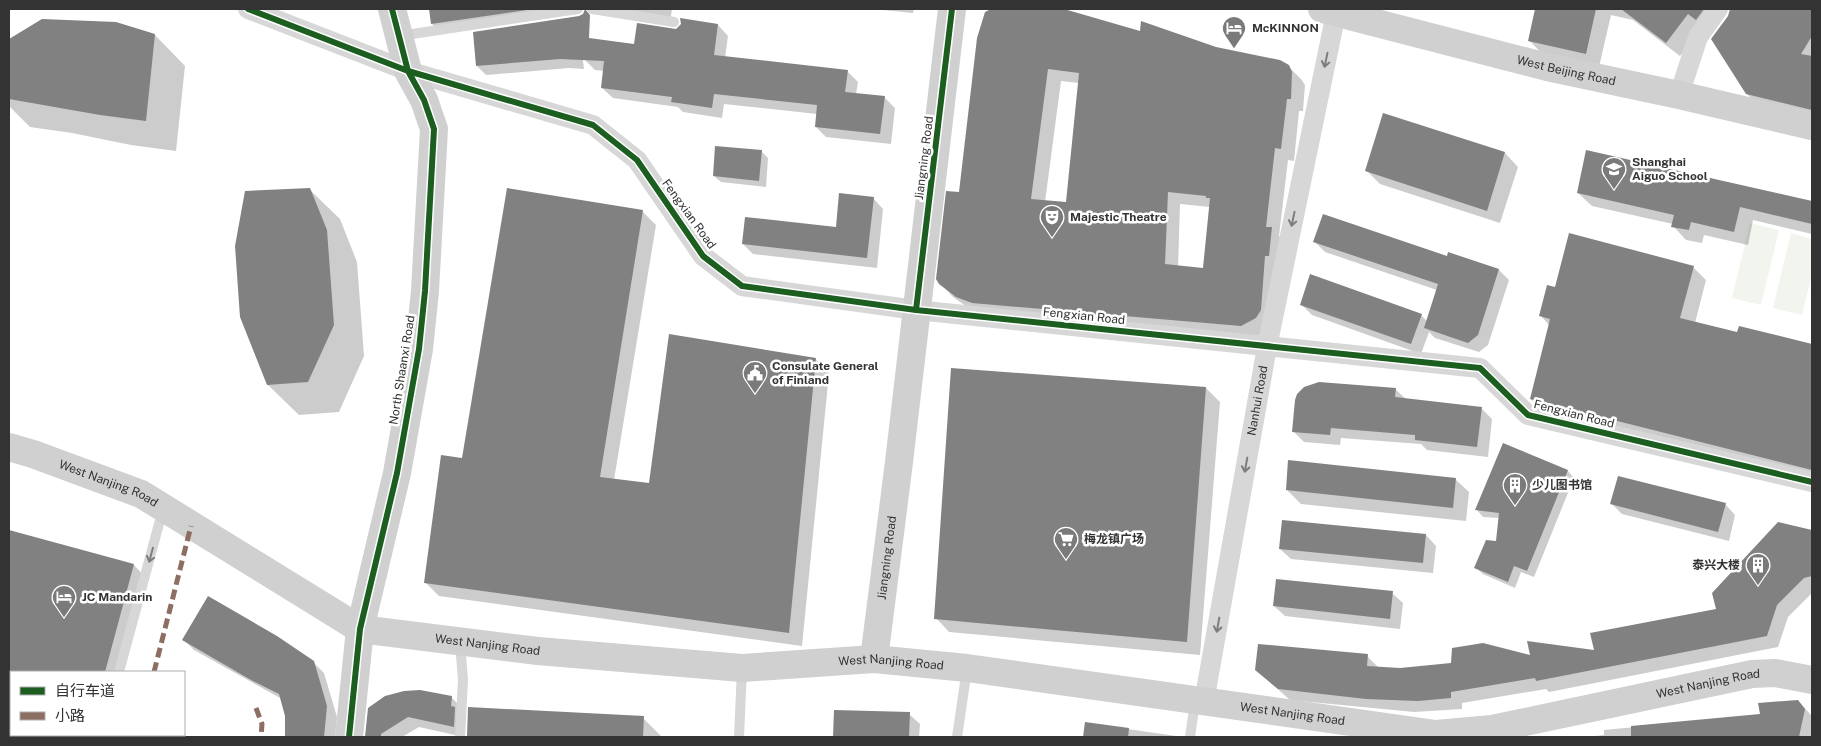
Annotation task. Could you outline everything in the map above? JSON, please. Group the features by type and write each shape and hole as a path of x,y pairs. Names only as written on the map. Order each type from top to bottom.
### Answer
{"main road":[{"name":"North Shaanxi Road","path":"349,737 360,629 396,473 426,291 434,129 424,100 408,71 392,9"},
{"name":"Jiangning Road","path":"874,659 952,9"},
{"name":"West Beijing Road","path":"1329,11 1548,67 1679,94 1812,126"},
{"name":"West Nanjing Road","path":"9,447 141,494 360,629 538,651 742,668 874,659 967,668 1436,734 1492,733 1752,674 1775,673 1812,680"}],"street":[{"name":"Fengxian Road","path":"248,9 408,71 593,124 637,160 703,256 742,286 916,310 1480,368 1528,416 1812,482"},
{"path":"1679,94 1698,37 1718,9"},
{"name":"Nanhui Road","path":"1200,701 1329,11"}],"lane":[{"path":"398,36 578,9"},
{"path":"592,9 674,22"},
{"path":"119,671 164,508"},
{"path":"460,641 463,680 460,737"},
{"path":"739,737 742,668"},
{"path":"957,737 967,668"},
{"path":"1190,737 1200,701"},
{"path":"9,736 16,737"}],"shaded area":[{"path":"1750,223 1779,230 1761,305 1732,298"},
{"path":"1791,233 1812,239 1812,274 1802,315 1773,308"}],"building":[{"path":"429,9 534,9 431,24"},
{"path":"585,9 590,15 589,38 634,44 637,23 676,29 681,24 680,18 718,24 714,55 848,70 845,92 885,96 880,134 815,127 817,105 714,94 712,108 671,102 672,97 601,88 604,61 560,59 476,66 473,32 579,16 583,14"},
{"path":"991,9 1064,9 1140,31 1141,21 1216,47 1280,60 1289,65 1292,72 1291,99 1287,99 1281,149 1275,148 1266,227 1272,227 1269,256 1265,256 1261,310 1256,318 1241,326 972,303 956,297 939,284 936,279 946,191 959,192 977,38 985,12","holes":["1048,69 1079,73 1066,202 1031,199","1168,192 1210,198 1203,268 1165,264"]},
{"path":"1535,9 1596,9 1586,54 1528,41"},
{"path":"1621,9 1704,9 1696,20 1688,14 1666,43"},
{"path":"1730,9 1812,9 1812,36 1801,54 1812,56 1812,110 1746,94 1711,39 1728,16"},
{"path":"42,19 116,22 155,34 146,121 9,99 9,39"},
{"path":"1383,113 1505,152 1487,211 1365,171"},
{"path":"715,146 762,150 759,181 713,176"},
{"path":"1586,150 1812,201 1812,224 1740,207 1734,232 1691,222 1689,230 1671,227 1674,215 1577,193"},
{"path":"310,188 327,230 334,325 308,382 267,385 240,317 235,246 245,191"},
{"path":"507,188 643,210 600,477 649,483 669,334 816,358 789,633 424,583 441,455 462,458"},
{"path":"839,193 874,197 867,258 742,244 745,217 836,227"},
{"path":"1323,214 1447,256 1448,252 1499,269 1478,335 1468,343 1424,328 1438,284 1313,242"},
{"path":"1569,233 1694,266 1680,318 1737,332 1739,326 1812,344 1812,470 1530,399 1550,319 1539,316 1547,285 1555,287"},
{"path":"1310,274 1422,314 1411,344 1300,305"},
{"name":"梅龙镇广场","path":"951,368 1206,387 1187,642 934,619"},
{"path":"1319,382 1396,388 1395,397 1482,407 1477,447 1415,440 1415,435 1331,428 1330,435 1292,432 1297,394 1304,387"},
{"name":"少儿图书馆","path":"1503,443 1568,470 1527,571 1514,566 1508,582 1474,568 1486,540 1496,541 1499,513 1475,510"},
{"path":"1288,460 1456,478 1453,508 1286,490"},
{"path":"1618,476 1726,503 1718,532 1610,504"},
{"path":"1282,520 1426,534 1423,563 1279,549"},
{"path":"1778,522 1812,530 1812,576 1804,578 1777,605 1767,636 1536,681 1535,678 1451,692 1451,698 1418,701 1366,699 1278,689 1255,670 1258,644 1368,654 1367,666 1400,668 1451,663 1452,648 1483,643 1530,655 1527,641 1594,650 1590,633 1716,609 1712,593"},
{"name":"JC Mandarin","path":"9,530 134,564 105,671 9,672"},
{"path":"1276,579 1393,591 1390,619 1273,606"},
{"path":"208,596 277,636 314,661 327,706 324,737 285,737 285,716 279,694 182,640"},
{"path":"420,690 452,696 451,706 455,707 454,727 408,717 381,734 381,737 365,737 368,708 385,696 404,691"},
{"path":"1798,700 1805,709 1799,737 1631,737 1631,726 1760,714 1758,703"},
{"path":"468,707 644,716 643,737 467,737"},
{"path":"834,710 910,712 909,737 833,737"},
{"path":"1085,722 1129,728 1128,737 1083,737"}],"marked path":[{"path":"154,671 191,526"},
{"path":"256,708 262,724 261,737"}],"cycle path":[{"path":"248,9 408,71 593,125 637,160 703,256 742,286 916,310 1480,368 1528,415 1812,482"},
{"path":"349,737 360,629 397,473 419,349 425,291 434,129 424,100 408,71 392,9"},
{"path":"916,310 952,9"}],"place":[{"name":"McKINNON","path":"1234,49"},
{"name":"Shanghai Aiguo School","path":"1614,190"},
{"name":"Majestic Theatre","path":"1052,238"},
{"name":"Consulate General of Finland","path":"755,394"},
{"name":"少儿图书馆","path":"1515,506"},
{"name":"梅龙镇广场","path":"1066,560"},
{"name":"泰兴大楼","path":"1758,586"},
{"name":"JC Mandarin","path":"64,618"}]}
